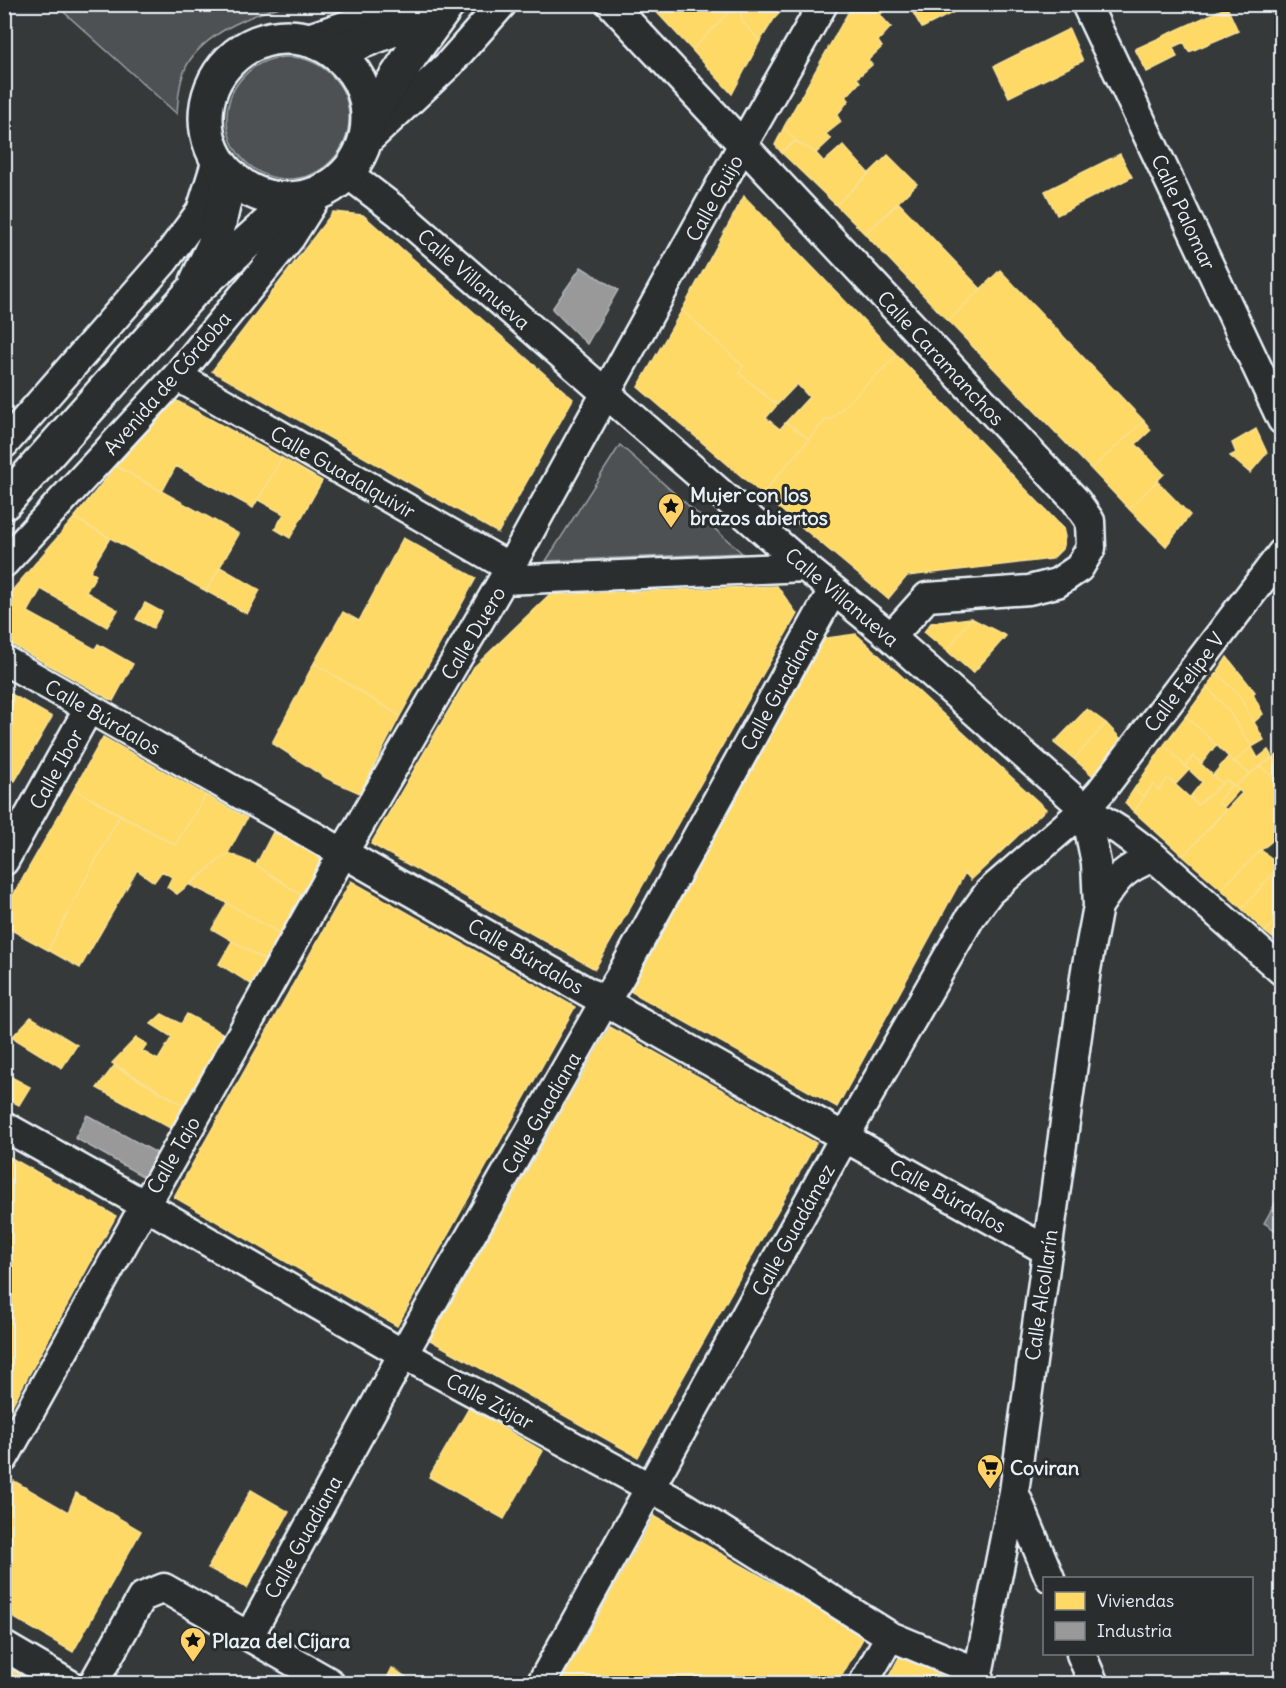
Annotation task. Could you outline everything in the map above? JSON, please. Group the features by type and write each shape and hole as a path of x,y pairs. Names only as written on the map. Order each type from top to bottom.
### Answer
{"street":[{"path":"320,46 352,23 378,11 385,4"},
{"path":"320,46 410,23 442,4"},
{"path":"367,130 360,81 349,65 320,46 286,37 267,40 249,47 227,63 212,87 207,111 208,136 223,168 248,189 270,198 306,197 330,188 348,174 360,157 367,130 411,55 448,4"},
{"path":"367,130 449,64 502,4"},
{"name":"Calle Caramanchos","path":"611,4 1076,501 1090,521 1091,548 1079,568 1057,583 1029,590 927,597 891,637"},
{"name":"Calle Guijo","path":"506,573 823,4"},
{"name":"Calle Palomar","path":"1086,4 1281,420"},
{"path":"4,444 164,261 201,211 223,168"},
{"name":"Avenida de Córdoba","path":"191,293 214,246 223,168"},
{"name":"Calle Villanueva","path":"348,174 398,212 806,567 891,637 1085,809 1120,831 1154,857 1281,971"},
{"name":"Avenida de Córdoba","path":"4,502 191,293 306,197"},
{"name":"Avenida de Córdoba","path":"4,563 177,376 290,238 306,197"},
{"name":"Calle Guadalquivir","path":"177,376 506,573"},
{"name":"Calle Felipe V","path":"1085,809 1281,554"},
{"name":"Calle Duero","path":"343,853 506,573 806,567"},
{"name":"Calle Guadiana","path":"249,1636 403,1354 604,1001 620,977 833,590"},
{"name":"Calle Búrdalos","path":"4,660 844,1138 1048,1251"},
{"name":"Calle Ibor","path":"4,861 89,708"},
{"name":"Calle Alcollarín","path":"977,1678 1014,1492 1086,970 1098,906 1096,863 1085,809"},
{"name":"Calle Guadámez","path":"542,1683 844,1138 970,918 989,892 1085,809"},
{"name":"Calle Tajo","path":"4,1458 343,853"},
{"name":"Calle Alcollarín","path":"1098,906 1116,880 1132,866 1154,857"},
{"name":"Calle Zújar","path":"4,1126 403,1354 673,1500 890,1636 977,1678"},
{"path":"1014,1492 1050,1577"},
{"path":"93,1683 142,1597 164,1588 329,1683"},
{"path":"863,1683 890,1636"},
{"path":"4,1646 69,1683"},
{"path":"1082,1655 1094,1683"}],"shaded area":[{"path":"56,5 289,5 248,18 209,40 190,60 184,72 177,114"},
{"path":"288,57 312,61 331,75 345,94 349,118 345,142 331,161 312,175 288,179 264,175 245,161 231,142 227,118 231,94 245,75 264,61"},
{"path":"620,445 742,553 546,561"},
{"path":"1282,1194 1281,1234 1264,1223"}],"building: Viviendas":[{"path":"649,4 737,4 692,50"},
{"path":"737,4 745,4 741,13 742,21 760,41 732,94 692,50"},
{"path":"745,4 750,4 751,9 756,4 788,4 774,19 760,41 742,21 741,13"},
{"path":"853,4 889,4 880,15 891,27 878,41 882,47 868,60 872,65 857,78 860,82 846,97 849,100 837,115 841,122 826,134 831,139 816,153 796,141 784,127"},
{"path":"908,4 960,4 962,8 922,28"},
{"path":"1227,7 1238,31 1189,52 1184,42 1173,47 1177,57 1147,72 1135,49"},
{"path":"1069,29 1083,61 1009,97 994,66"},
{"path":"784,127 796,141 781,152 775,145"},
{"path":"795,141 816,153 824,162 843,145 869,174 836,205 781,152"},
{"path":"1120,154 1132,177 1057,215 1045,191"},
{"path":"888,155 917,184 865,234 836,205"},
{"path":"744,196 897,355 830,420 827,418 809,439 786,422 809,397 797,384 777,405 739,373 743,366 682,310"},
{"path":"899,203 981,289 948,321 865,234"},
{"path":"333,212 363,215 573,399 498,533 212,371"},
{"path":"1000,270 1144,421 1091,469 948,321"},
{"path":"682,310 743,366 739,373 777,405 766,418 780,429 786,422 809,439 762,494 638,387"},
{"path":"897,355 1063,528 1065,537 1062,549 1052,559 907,576 888,599 762,494 827,418 830,420"},
{"path":"175,400 282,458 253,508 176,466 162,492 116,466"},
{"path":"1144,421 1151,430 1136,444 1164,474 1129,509 1091,469"},
{"path":"1256,429 1267,453 1250,473 1230,456 1236,453 1232,443"},
{"path":"282,458 322,481 290,538 275,529 284,514 258,500"},
{"path":"116,466 239,534 206,591 74,518"},
{"path":"1157,481 1190,515 1166,546 1129,509"},
{"path":"74,518 110,538 90,571 96,575 86,592 118,610 107,627 41,589 28,612 95,649 98,644 133,664 113,701 4,640 4,600"},
{"path":"403,538 476,578 400,716 314,663 343,612 359,621"},
{"path":"220,567 260,590 247,614 206,591"},
{"path":"777,586 797,614 595,969 371,844 474,667 549,595"},
{"path":"145,603 162,612 153,628 136,619"},
{"path":"971,618 1006,636 973,673 947,651"},
{"path":"971,618 947,651 924,632 931,623"},
{"path":"856,634 1046,809 971,880 965,873 837,1107 630,991 820,639"},
{"path":"1227,657 1255,692 1253,694 1263,714 1254,722 1239,695 1217,673"},
{"path":"314,663 400,716 360,793 326,778 272,743"},
{"path":"1217,673 1239,695 1264,740 1252,747 1228,710 1207,687"},
{"path":"1207,687 1228,710 1252,747 1234,762 1186,716"},
{"path":"4,690 52,717 15,781 4,775"},
{"path":"1087,709 1106,723 1074,759 1054,743"},
{"path":"1186,716 1216,745 1202,763 1193,756 1185,766 1164,745"},
{"path":"1106,723 1121,739 1093,776 1074,759"},
{"path":"103,737 206,795 175,845 74,789"},
{"path":"1164,745 1189,770 1176,784 1168,778 1159,790 1153,784 1144,797 1134,789"},
{"path":"1252,747 1258,758 1268,750 1272,757 1250,774 1234,762"},
{"path":"1282,752 1282,785 1260,766"},
{"path":"1193,756 1222,784 1198,805 1190,797 1202,782 1185,766"},
{"path":"1228,757 1250,774 1234,786 1226,780 1222,784 1213,775"},
{"path":"1260,766 1282,785 1282,833 1221,889 1183,856 1242,793 1234,786"},
{"path":"1168,778 1198,805 1226,780 1232,784 1218,802 1226,809 1183,856 1134,812 1153,784 1159,790"},
{"path":"1232,784 1239,790 1224,807 1218,802"},
{"path":"74,789 120,815 48,950 4,926 4,911"},
{"path":"1134,789 1144,797 1134,812 1125,803"},
{"path":"206,795 247,818 228,853 177,894 167,887 172,877 162,871 154,882 137,870 80,968 48,950 120,815 175,845"},
{"path":"273,832 319,857 322,863 303,896 256,865"},
{"path":"1261,850 1280,865 1242,909 1221,889"},
{"path":"228,853 256,865 303,896 282,935 227,903 190,885"},
{"path":"1280,865 1282,913 1265,932 1242,909"},
{"path":"351,881 575,1007 397,1326 174,1197"},
{"path":"227,903 282,935 267,961 212,929"},
{"path":"1282,913 1282,945 1265,932"},
{"path":"232,941 267,961 254,986 219,964"},
{"path":"162,1014 181,1024 187,1014 226,1035 187,1107 112,1063 136,1038 147,1044 142,1051 158,1060 172,1037 151,1024"},
{"path":"31,1017 77,1045 62,1068 12,1037"},
{"path":"610,1027 816,1143 638,1457 430,1340"},
{"path":"114,1066 187,1107 172,1129 97,1088"},
{"path":"4,1073 30,1087 19,1105 4,1097"},
{"path":"4,1154 116,1216 4,1420"},
{"path":"469,1408 543,1451 504,1519 429,1477"},
{"path":"14,1481 68,1512 76,1493 141,1531 73,1652 4,1612 4,1498"},
{"path":"251,1490 289,1512 247,1588 208,1568"},
{"path":"654,1516 865,1635 837,1684 560,1684"},
{"path":"902,1652 954,1684 885,1684"},
{"path":"4,1657 52,1684 4,1684"},
{"path":"392,1668 415,1683 415,1684 384,1684"}],"building: Industria":[{"path":"581,267 618,290 587,344 552,309"},
{"path":"87,1115 157,1153 144,1177 75,1138"}],"place":[{"name":"Mujer con los brazos abiertos","path":"671,529"},
{"name":"Coviran","path":"990,1490"},
{"name":"Plaza del Cíjara","path":"193,1663"}]}
